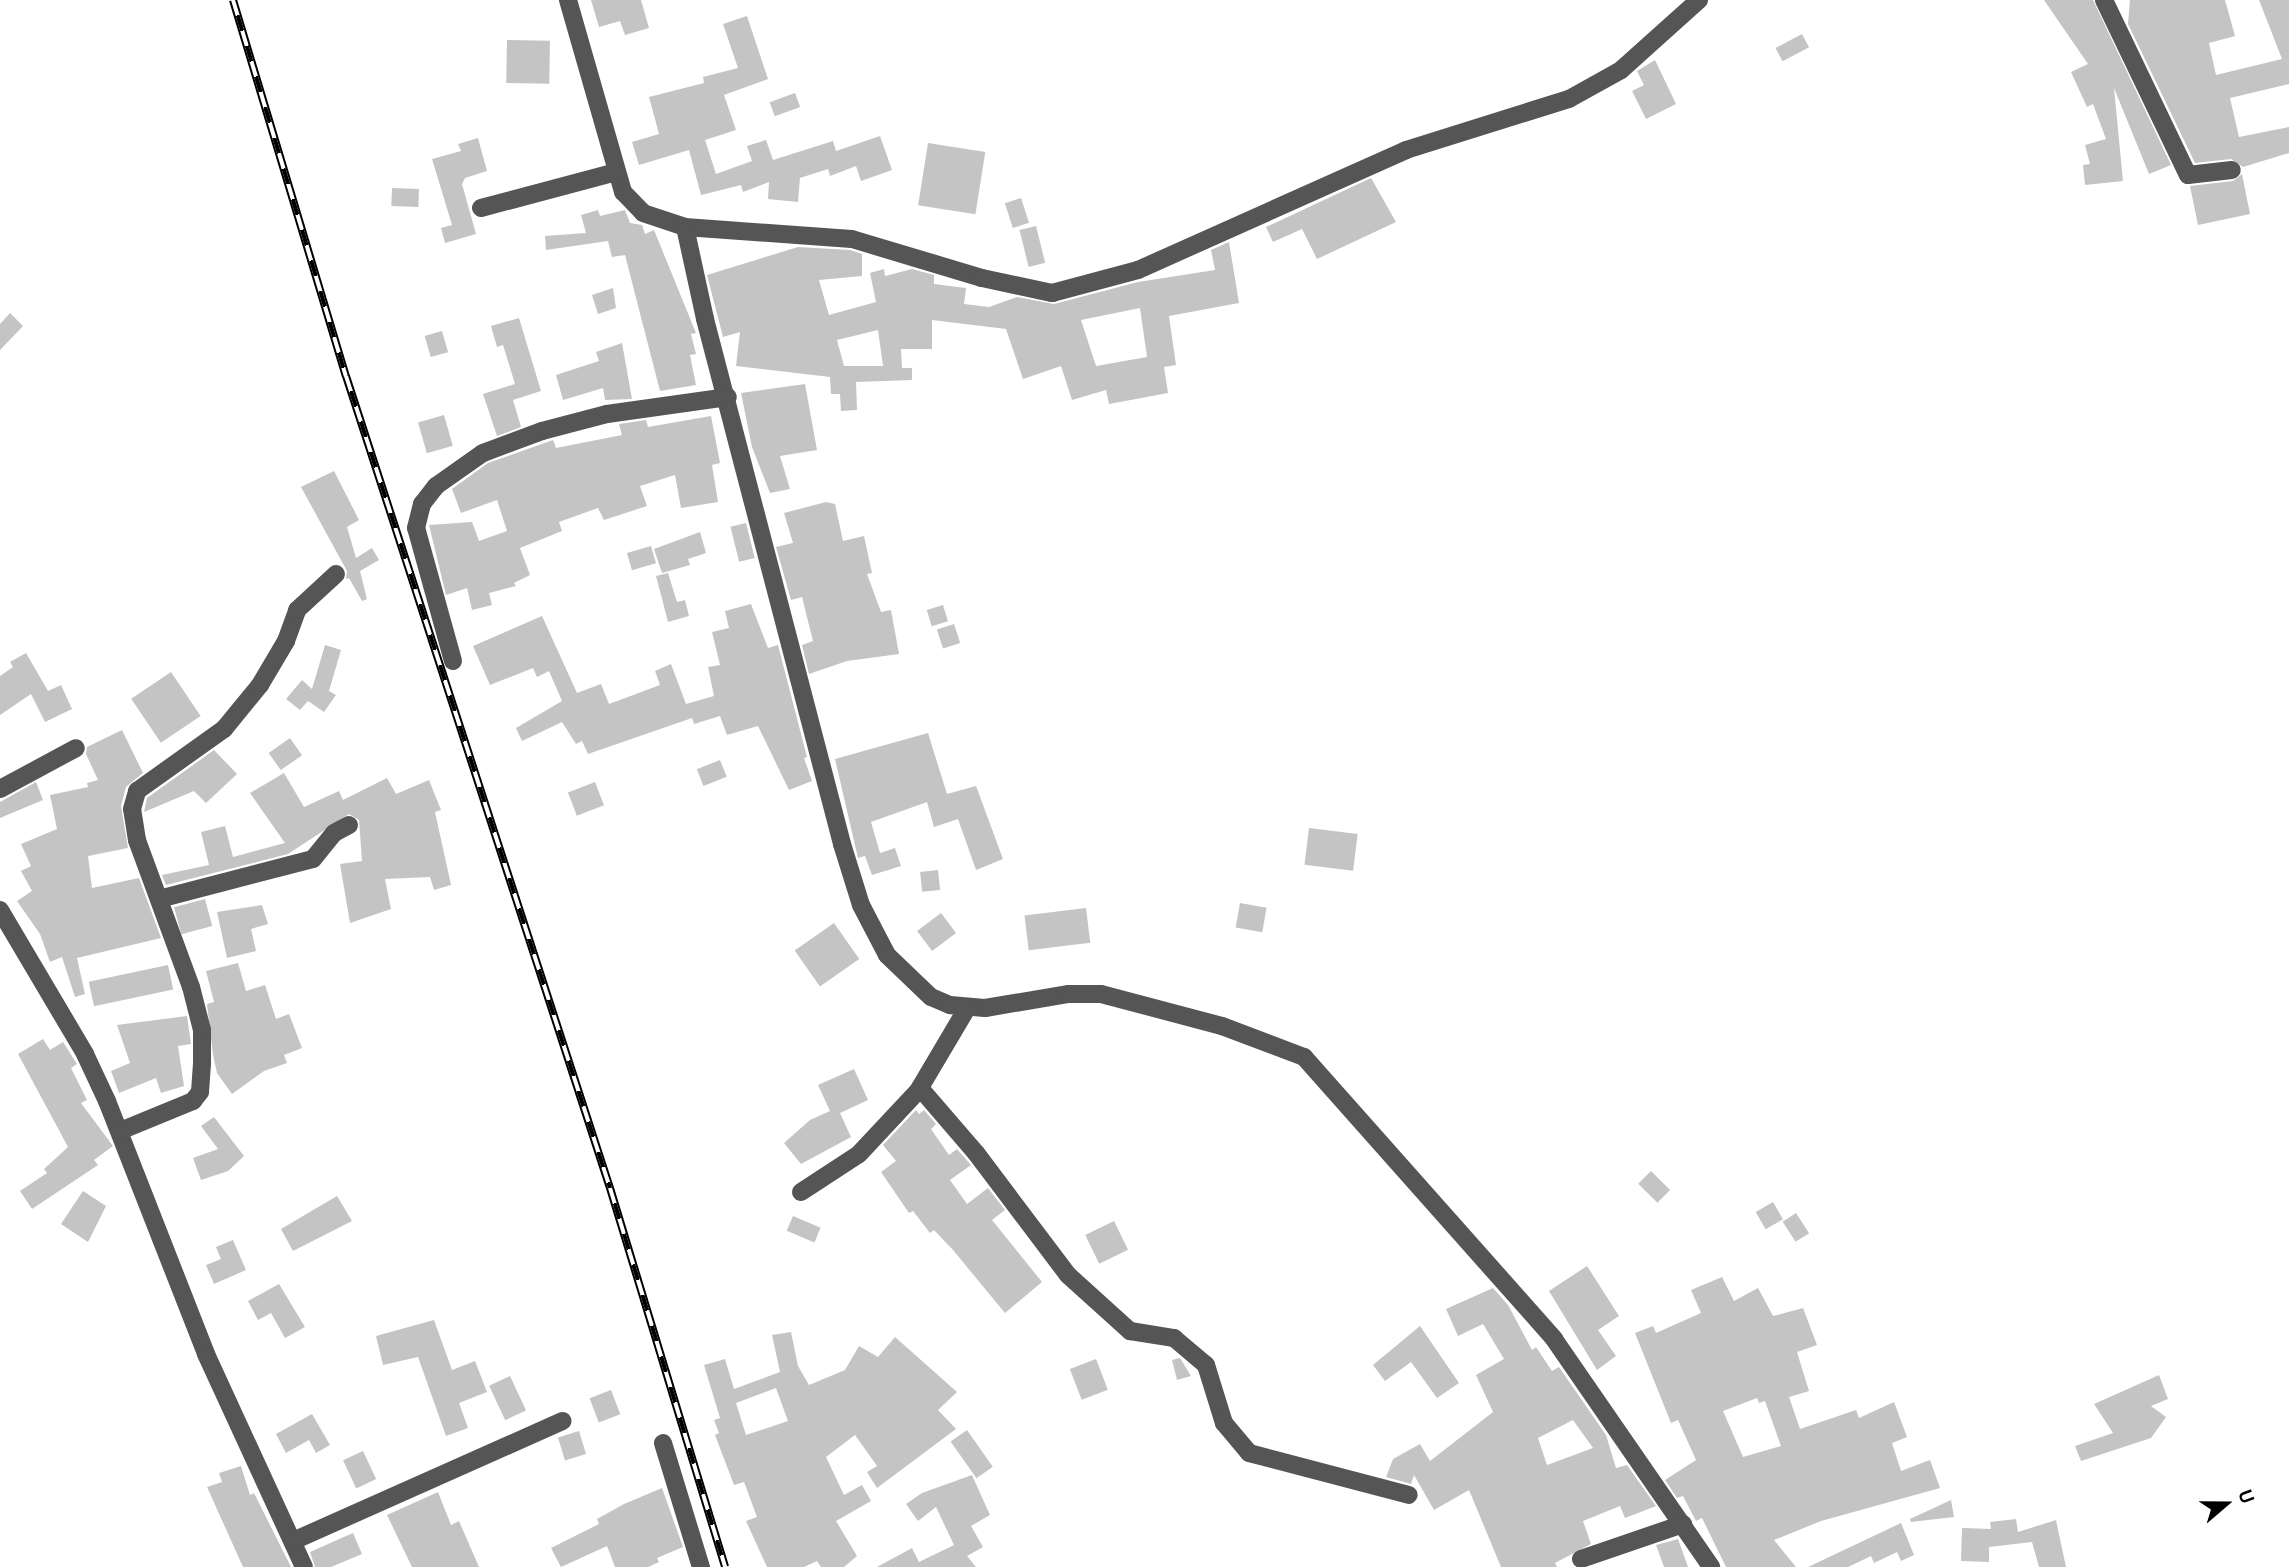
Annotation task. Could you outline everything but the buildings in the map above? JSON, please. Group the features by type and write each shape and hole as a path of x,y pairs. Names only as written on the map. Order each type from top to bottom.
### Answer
{"street":[{"path":"568,0 616,172 634,206 685,227 852,239 982,278 1037,291 1063,292 1138,270 1406,150 1569,99 1621,70 1699,0"},
{"path":"2104,0 2188,175 2232,170"},
{"path":"481,208 616,172"},
{"path":"685,227 861,905 887,956 931,997 968,1008 1101,994 1222,1026 1304,1057 1554,1339 1711,1567"},
{"path":"453,661 416,528 422,505 436,486 483,453 542,431 607,414 728,397"},
{"path":"120,1132 179,1110 200,1092 202,1030 137,840 132,809 137,790 224,729 260,685 286,641 297,610 336,574"},
{"path":"0,789 76,748"},
{"path":"159,899 313,859 334,833 349,825"},
{"path":"0,910 85,1054 120,1132 206,1353 304,1567"},
{"path":"801,1192 859,1154 920,1088 968,1008"},
{"path":"920,1088 976,1153 1017,1214 1068,1275 1130,1331 1174,1339 1206,1365 1224,1423 1249,1453 1409,1495"},
{"path":"293,1541 563,1421"},
{"path":"663,1443 701,1567"},
{"path":"1581,1559 1683,1524"}],"railway":[{"path":"233,0 346,376 610,1188 725,1567"}]}
